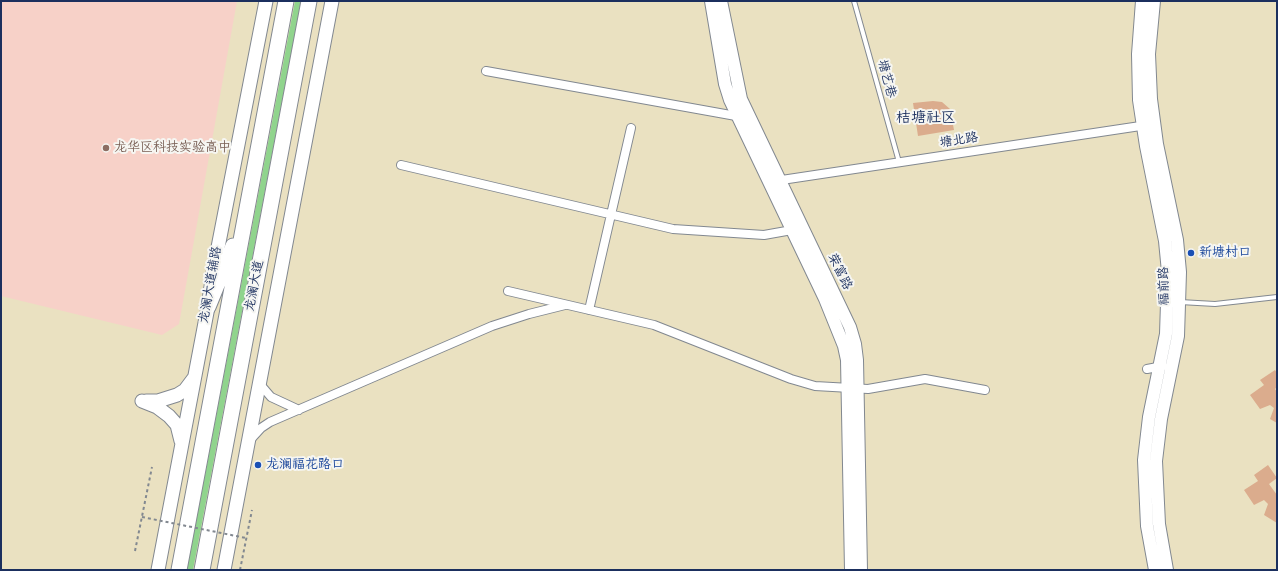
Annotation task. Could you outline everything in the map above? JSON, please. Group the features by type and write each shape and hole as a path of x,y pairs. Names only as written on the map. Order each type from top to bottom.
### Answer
{"highway":[{"name":"龙澜大道","path":"179,570 286,1"},
{"name":"龙澜大道","path":"202,570 309,1"},
{"path":"208,307 246,215"}],"main road":[{"name":"龙澜大道辅路","path":"156,570 161,554 208,307 213,273 266,1"},
{"path":"224,570 332,1"},
{"path":"181,443 177,425 169,416 157,407 142,400 158,401 177,395 185,390 195,377"}],"street":[{"name":"荣富路","path":"711,1 725,84 736,116 774,181 850,327 857,360 853,389 851,570"},
{"name":"荣富路","path":"721,1 741,98 792,230 840,333 847,360 853,389 861,570"},
{"name":"福前路","path":"1142,1 1138,54 1165,241 1169,303 1161,367 1149,417 1144,460 1147,526 1155,570"},
{"name":"福前路","path":"1154,1 1148,124 1177,240 1180,302 1178,336 1161,419 1156,461 1159,524 1167,570"},
{"path":"486,71 736,116"},
{"name":"塘北路","path":"774,181 1148,124"},
{"path":"589,310 631,128"},
{"path":"401,165 685,231 764,235 792,230"},
{"path":"508,291 654,325 802,383 815,386 875,389 911,380 925,379 985,390"},
{"path":"248,443 261,428 492,326 529,314 568,305"},
{"path":"1147,369 1173,365"},
{"path":"259,383 272,397 299,410"}],"lane":[{"name":"塘艺巷","path":"854,1 899,162"},
{"path":"1180,302 1215,304 1277,297"}],"path":[{"path":"135,551 152,467"},
{"path":"240,570 252,510"},
{"path":"142,517 246,538"}],"shaded area":[{"name":"龙华区科技实验高中","path":"1,1 237,1 179,324 162,335 1,296"}],"green space":[{"path":"295,1 301,1 193,570 187,570"}],"building":[{"path":"933,101 942,102 950,109 954,130 918,136 913,103"},
{"path":"1275,370 1277,373 1277,387 1275,389 1277,392 1277,423 1270,419 1274,408 1270,405 1260,409 1250,395 1264,385 1260,380"},
{"path":"1268,465 1277,478 1269,484 1277,495 1277,523 1264,515 1268,504 1264,500 1254,505 1244,490 1258,481 1254,475"}],"place":[{"name":"龙华区科技实验高中","path":"106,148"},
{"name":"新塘村口","path":"1191,253"},
{"name":"龙澜福花路口","path":"258,465"}],"district":[{"name":"桔塘社区","path":"926,119"}]}
